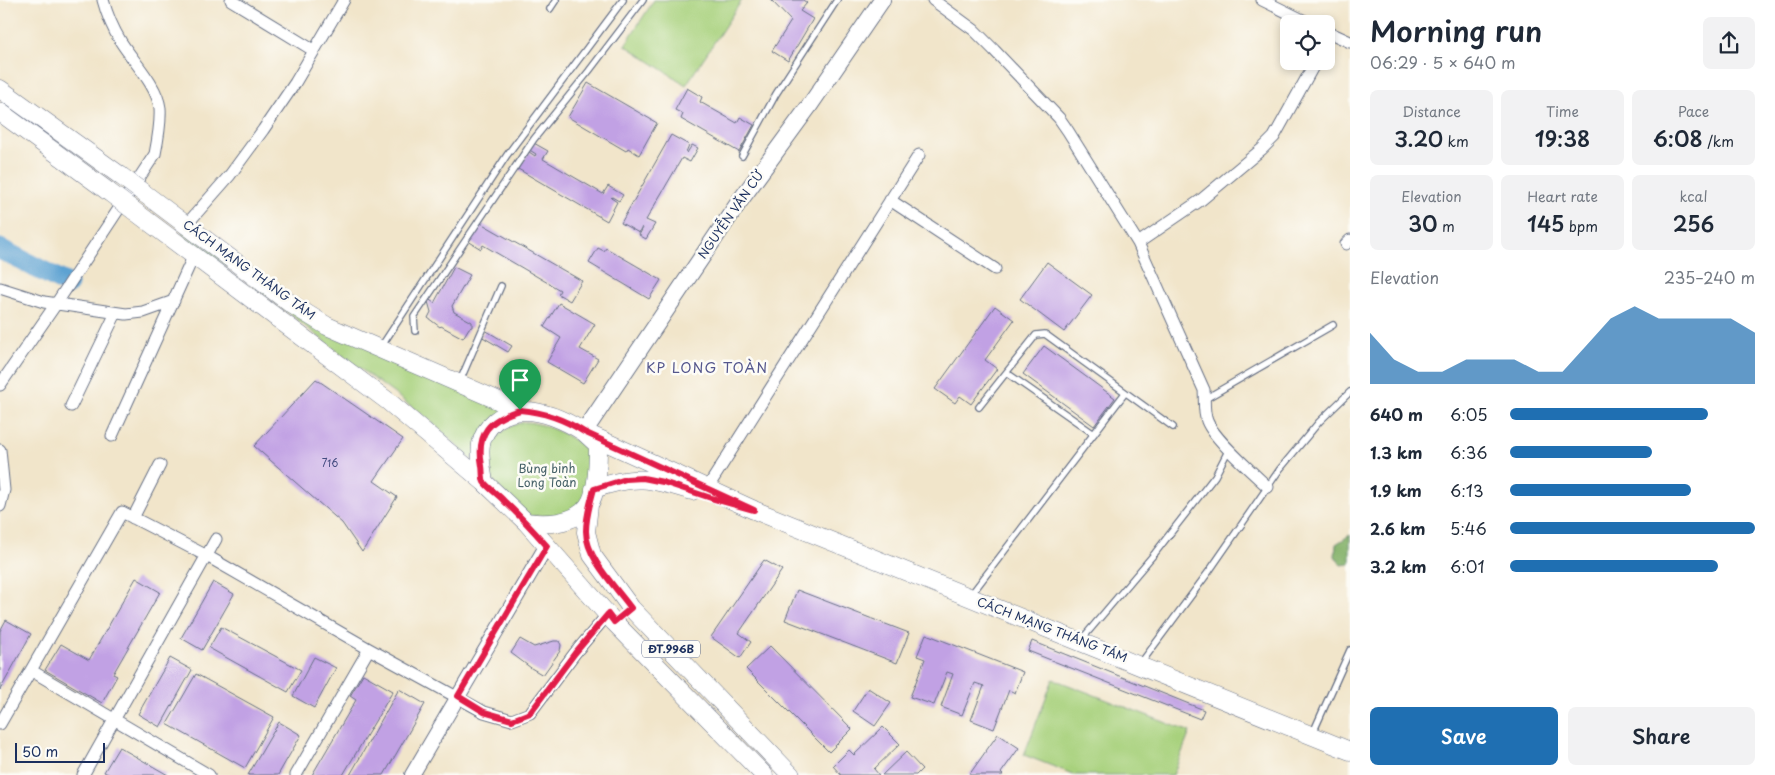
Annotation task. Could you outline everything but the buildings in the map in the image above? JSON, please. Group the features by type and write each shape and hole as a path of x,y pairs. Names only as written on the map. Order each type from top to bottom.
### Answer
{"main road":[{"name":"NGUYỄN VĂN CỪ","path":"584,432 739,202 810,105 882,0"},
{"name":"CÁCH MẠNG THÁNG TÁM","path":"0,89 187,224 290,304 328,326 520,410"},
{"name":"CÁCH MẠNG THÁNG TÁM","path":"0,112 389,402 484,482"},
{"path":"520,410 533,411 565,420 584,432 598,444 597,476 591,497 582,512 564,520 541,524 526,522 484,482 481,444 485,432 492,423 503,415 520,410"},
{"name":"CÁCH MẠNG THÁNG TÁM","path":"584,432 708,487 754,510 1139,664 1350,751"},
{"name":"CÁCH MẠNG THÁNG TÁM","path":"591,497 626,479 643,478 663,482 754,510"},
{"name":"ĐT.996B","path":"591,497 586,532 592,555 631,608 791,775"},
{"name":"ĐT.996B","path":"526,522 611,618 764,775"},
{"path":"611,618 631,608"}],"street":[{"path":"0,385 155,154 159,128 158,101 145,76 121,42 106,13 102,0"},
{"path":"231,0 313,50"},
{"path":"187,224 230,175 263,130 295,83 344,0"},
{"path":"933,0 974,30 1058,118 1138,243 1204,390 1207,422 1229,449 1268,487"},
{"path":"1262,0 1293,15"},
{"path":"1335,38 1350,42"},
{"path":"1138,243 1202,200 1262,149 1274,137 1311,70"},
{"path":"708,487 919,155"},
{"path":"890,200 995,270"},
{"path":"112,436 194,255"},
{"path":"0,288 44,302 116,313 136,313 174,301"},
{"path":"71,406 116,313"},
{"path":"0,450 4,490 0,506"},
{"path":"133,518 160,465"},
{"path":"0,724 122,512 207,556 368,649 458,696 484,712 512,720 530,713 575,653 611,618"},
{"path":"83,775 216,539"},
{"path":"412,775 547,546"},
{"path":"296,775 368,649"},
{"path":"32,671 204,774"}],"lane":[{"path":"550,9 556,0"},
{"path":"380,348 507,155 623,0"},
{"path":"415,331 414,317 514,168 534,139 643,0"},
{"path":"742,156 776,94 837,0"},
{"path":"458,384 500,286"},
{"path":"1205,399 1333,325"},
{"path":"979,407 1036,336 1045,334 1173,427"},
{"path":"1007,373 1094,434"},
{"path":"1139,664 1210,570 1280,469 1308,434 1350,392"},
{"path":"968,597 1125,393"},
{"path":"1080,641 1155,553 1203,492 1221,468 1229,449"},
{"path":"1312,735 1350,650"}],"green space":[{"path":"654,0 742,0 686,85 625,45"},
{"path":"183,231 268,291 504,409 472,460 431,421 339,353 265,294 182,234"},
{"name":"Bùng binh Long Toàn","path":"525,422 542,425 572,438 580,444 590,457 593,485 571,515 530,516 492,479 490,456 494,442 503,431"},
{"path":"1350,535 1350,564 1341,565 1335,556 1336,544"},
{"path":"1053,679 1190,732 1173,775 1075,775 1024,755"}],"waterway":[{"path":"0,249 68,284"}],"district":[{"name":"KP LONG TOÀN","path":"707,368"}],"route":[{"path":"520,410 533,411 565,420 584,432 708,487 754,510 663,482 643,478 626,479 594,489 589,505 586,532 588,544 592,555 631,608 614,622 608,614 575,653 530,713 512,720 484,712 458,696 547,546 526,522 484,482 481,444 485,432 492,423 503,415 520,410"}]}
